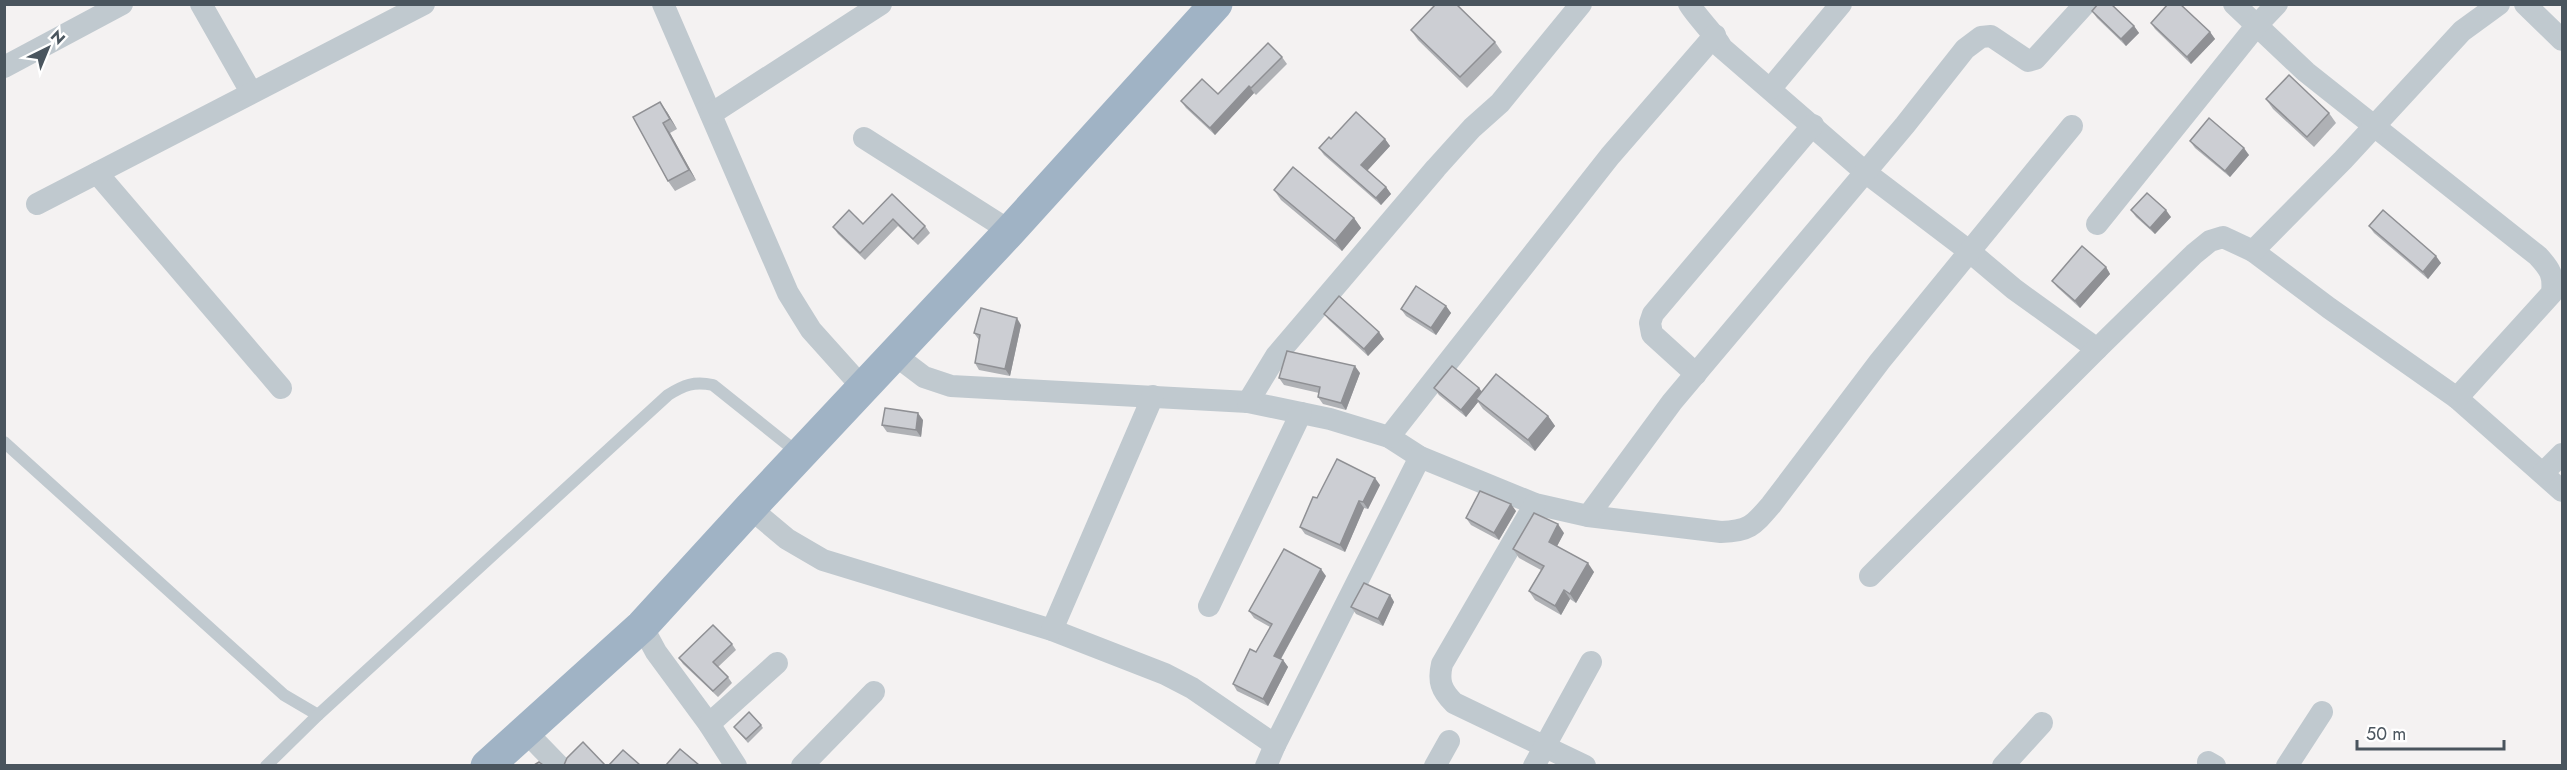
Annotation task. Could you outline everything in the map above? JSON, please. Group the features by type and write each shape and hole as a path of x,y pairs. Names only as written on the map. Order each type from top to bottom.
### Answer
{"highway":[{"path":"487,765 642,626 1010,231 1216,4"}],"street":[{"path":"4,67 122,4"},
{"path":"201,4 251,92"},
{"path":"37,204 424,4"},
{"path":"663,4 788,293 811,330 864,388"},
{"path":"711,114 881,4"},
{"path":"1248,402 1276,356 1436,168 1472,128 1500,103 1581,4"},
{"path":"1771,88 1840,4"},
{"path":"1588,516 1672,402 1973,42 1981,37 1990,36 2028,61 2036,59 2085,4"},
{"path":"2234,4 2306,72 2538,256 2558,278 2552,292 2457,398"},
{"path":"2097,224 2257,25 2277,4"},
{"path":"2253,251 2343,160 2462,32 2499,4"},
{"path":"2525,4 2562,40"},
{"path":"1389,437 1589,183 1704,16 1722,48 1771,88 1865,172 1969,251 2014,289 2097,349"},
{"path":"1696,374 1652,334 1650,323 1653,314 1813,126"},
{"path":"895,355 924,377 939,384 1248,402 1301,413 1389,437 1420,457 1535,504 1588,516 1721,532 1742,531 1757,521 1880,361 2072,126"},
{"path":"864,138 1010,231"},
{"path":"97,173 281,388"},
{"path":"1870,576 2097,349 2210,241 2223,237 2253,251 2329,308 2457,398 2562,491"},
{"path":"1052,630 1153,396"},
{"path":"1209,606 1301,413"},
{"path":"2543,473 2562,454"},
{"path":"750,508 787,539 823,560 1052,630 1165,674 1192,688 1271,755 1420,457"},
{"path":"1535,504 1442,664 1439,677 1443,691 1454,703 1539,756 1585,765"},
{"path":"642,626 656,652 736,765"},
{"path":"1539,756 1591,662"},
{"path":"709,724 777,663"},
{"path":"802,765 874,692"},
{"path":"2287,765 2322,712"},
{"path":"2003,765 2042,723"},
{"path":"526,732 559,765"},
{"path":"1435,765 1449,741"}],"lane":[{"path":"266,765 668,395 682,385 698,382 713,385 800,454"},
{"path":"4,442 284,695 318,715"}],"building":[{"path":"1436,4 1456,4 1495,42 1460,77 1411,30"},
{"path":"2098,4 2111,4 2134,26 2121,39 2092,11"},
{"path":"2168,4 2180,4 2210,32 2187,57 2151,23"},
{"path":"1268,43 1282,57 1251,88 1249,86 1210,128 1181,101 1202,79 1218,94"},
{"path":"2289,75 2329,113 2307,137 2266,99"},
{"path":"660,102 670,119 663,123 689,170 668,181 633,117"},
{"path":"1356,112 1385,139 1361,165 1386,187 1376,198 1319,148 1329,137 1331,139"},
{"path":"2209,118 2244,148 2225,171 2190,141"},
{"path":"1293,167 1354,218 1335,241 1274,190"},
{"path":"2147,193 2166,210 2150,228 2131,210"},
{"path":"892,194 925,226 913,239 893,219 860,253 833,227 849,210 863,224"},
{"path":"2383,210 2436,256 2423,272 2369,226"},
{"path":"2082,246 2106,267 2075,301 2052,281"},
{"path":"1416,286 1446,306 1431,328 1401,309"},
{"path":"1339,296 1379,332 1364,349 1324,314"},
{"path":"981,308 1017,318 1005,369 975,363 980,335 974,333"},
{"path":"1287,351 1355,366 1341,403 1318,397 1320,387 1279,378"},
{"path":"1452,366 1479,388 1461,410 1434,388"},
{"path":"1496,374 1548,416 1528,440 1476,399"},
{"path":"885,408 918,413 916,430 882,425"},
{"path":"1337,459 1375,478 1363,502 1359,501 1340,545 1300,527 1313,497 1317,498"},
{"path":"1480,491 1511,504 1494,533 1466,518"},
{"path":"1534,513 1558,524 1549,542 1588,563 1570,594 1564,590 1555,606 1529,591 1544,566 1513,549"},
{"path":"1284,549 1321,569 1274,656 1283,660 1263,699 1233,684 1250,649 1256,652 1272,624 1249,611"},
{"path":"1364,583 1390,595 1378,619 1351,607"},
{"path":"713,625 732,644 713,662 728,677 713,691 679,658"},
{"path":"749,712 761,725 746,739 734,727"},
{"path":"583,742 605,765 564,765 567,758"},
{"path":"680,749 699,765 666,765"},
{"path":"623,750 640,765 609,765"}]}
